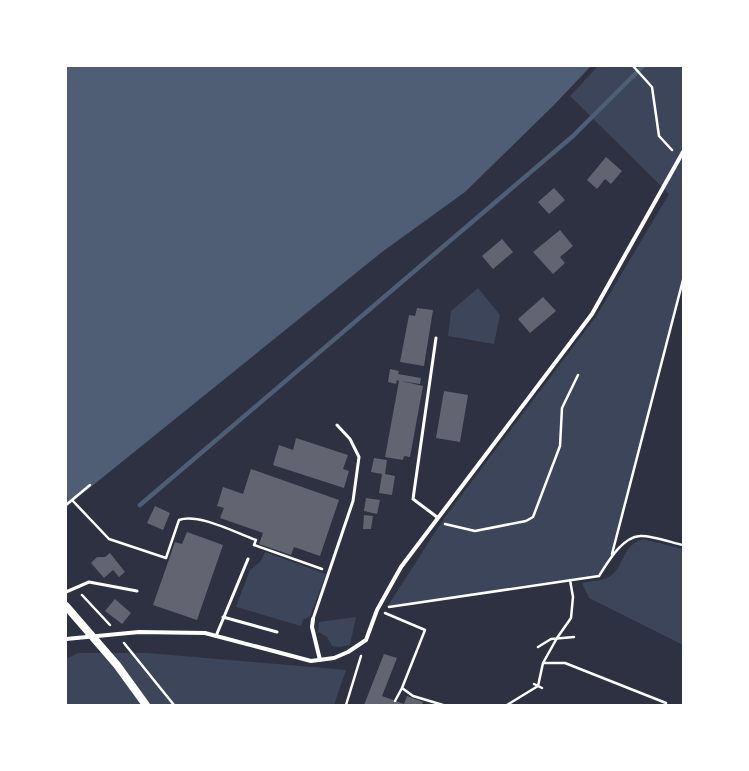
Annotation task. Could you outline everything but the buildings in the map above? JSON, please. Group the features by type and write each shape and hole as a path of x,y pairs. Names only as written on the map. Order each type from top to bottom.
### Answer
{"main road":[{"path":"66,606 117,665 146,705"}],"street":[{"path":"66,638 139,632 205,633 311,661 334,658 348,652 366,640 377,610 401,567 437,517 592,314 683,152"},
{"path":"313,619 312,627 320,660"}],"lane":[{"path":"436,338 413,499 437,517"},
{"path":"313,619 353,501 359,457 350,439 337,425"},
{"path":"216,636 248,559"},
{"path":"66,592 89,582 137,591"},
{"path":"223,617 277,632"}],"path":[{"path":"633,66 652,87 659,136 679,158"},
{"path":"612,555 683,280"},
{"path":"437,517 446,524 475,531 526,521 532,517 560,446 562,408 578,375"},
{"path":"66,505 90,485"},
{"path":"72,500 109,539 166,558 179,520 186,518 211,523 256,540 254,545 329,572"},
{"path":"377,610 599,576 612,555 622,544 640,536 683,545"},
{"path":"507,705 538,686 543,663 557,638 571,618 573,597 570,580"},
{"path":"377,610 425,630 402,688 395,701"},
{"path":"538,647 551,639 574,637"},
{"path":"346,705 366,640"},
{"path":"543,663 565,663 666,703"},
{"path":"534,684 542,688"},
{"path":"402,688 414,696 443,705"}],"shaded area":[{"path":"66,66 591,66 554,105 465,192 382,252 66,507"},
{"path":"598,66 683,66 683,280 612,555 599,576 387,607 445,517 597,315 669,194 570,96"},
{"path":"478,288 500,315 494,344 448,336 451,311"},
{"path":"643,539 683,549 683,645 589,598 582,583 602,579 613,574 632,545"},
{"path":"265,552 326,574 310,616 303,620 301,626 236,607 250,570 260,562"},
{"path":"356,617 350,645 339,647 332,646 327,637 318,632 319,622"},
{"path":"78,653 148,653 346,670 334,705 66,705 66,659"}],"waterway":[{"path":"140,505 573,136 643,66"}]}
